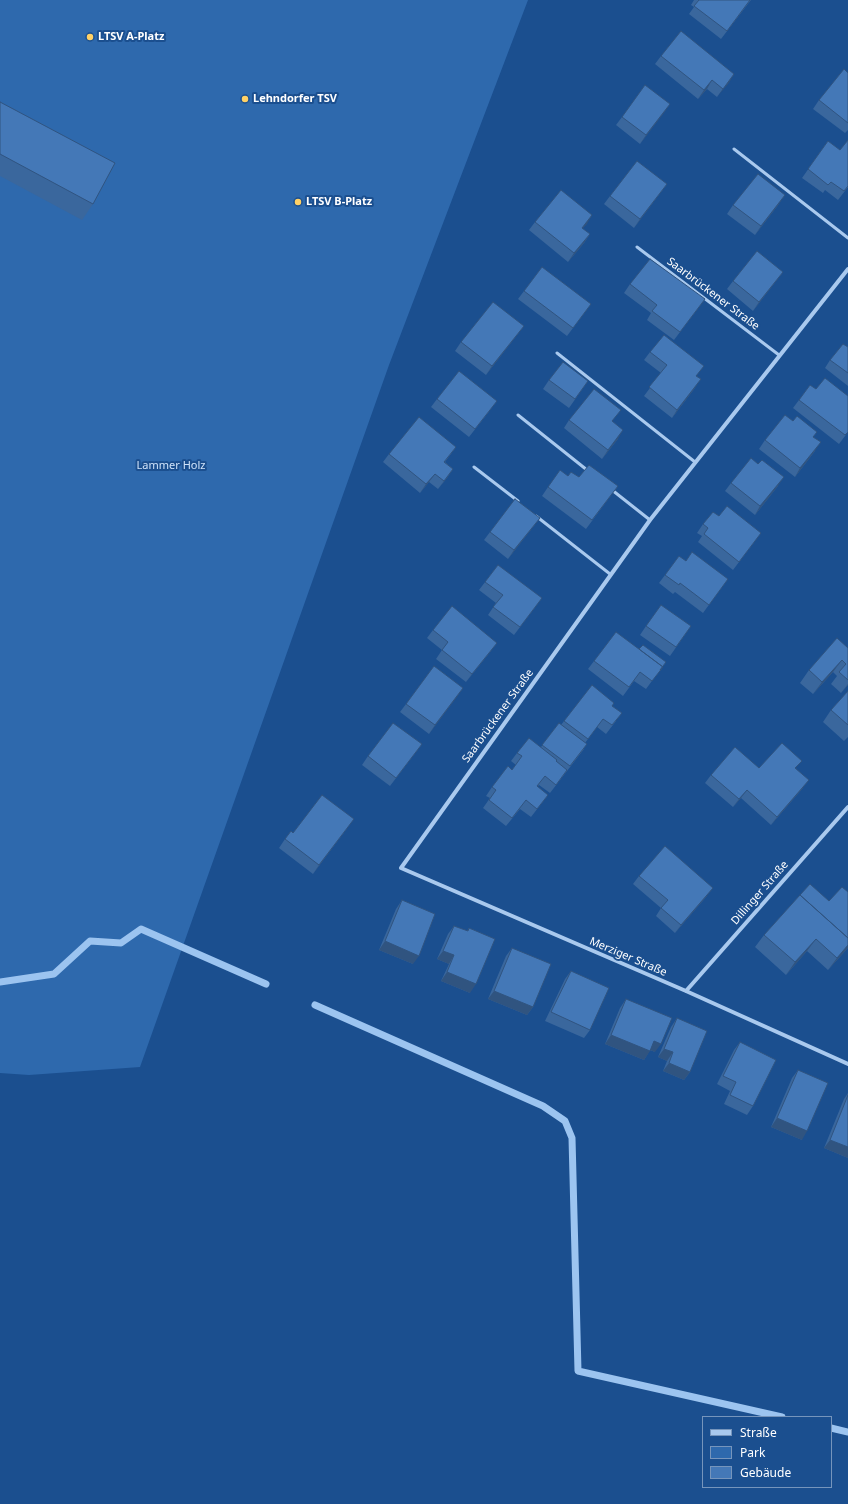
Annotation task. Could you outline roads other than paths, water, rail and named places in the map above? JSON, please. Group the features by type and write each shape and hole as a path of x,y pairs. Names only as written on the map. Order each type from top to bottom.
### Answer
{"street":[{"name":"Saarbrückener Straße","path":"400,868 650,520 848,268"},
{"name":"Dillinger Straße","path":"686,991 848,806"},
{"name":"Merziger Straße","path":"400,868 686,991 848,1064"}],"lane":[{"path":"734,149 848,238"},
{"name":"Saarbrückener Straße","path":"637,247 779,355"},
{"path":"557,353 696,462"},
{"path":"518,415 590,472"},
{"path":"474,468 524,506"},
{"path":"608,486 650,520"},
{"path":"530,511 610,574"}],"waterway":[{"path":"0,982 54,974 90,941 121,943 141,929 266,984"},
{"path":"315,1005 543,1106 565,1121 572,1138 578,1371 778,1416"},
{"path":"832,1428 848,1432"}],"place":[{"name":"LTSV A-Platz","path":"90,37"},
{"name":"Lehndorfer TSV","path":"245,99"},
{"name":"LTSV B-Platz","path":"298,202"}],"park label":[{"name":"Lammer Holz","path":"171,466"}]}
